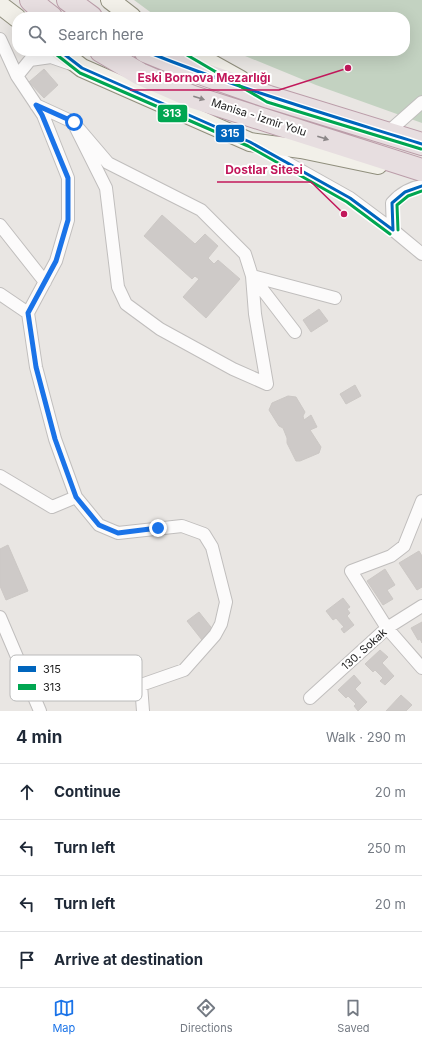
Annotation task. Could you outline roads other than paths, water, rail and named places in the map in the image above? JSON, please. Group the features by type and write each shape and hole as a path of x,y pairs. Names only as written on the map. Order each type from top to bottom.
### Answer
{"highway":[{"path":"31,0 45,12"},
{"path":"68,0 84,12"},
{"name":"Manisa - İzmir Yolu","path":"109,56 140,74 193,97 422,170"},
{"name":"Manisa - İzmir Yolu","path":"158,56 197,72 269,97 422,144"}],"street":[{"path":"110,0 126,12"},
{"path":"0,5 12,14"},
{"path":"0,39 17,76 42,115 68,178 68,220 56,261 28,313 36,367 51,425 76,497 99,525 118,533 182,526 204,534 212,548 226,602 221,624 216,635 184,670 142,685"},
{"path":"66,56 82,68"},
{"path":"198,56 269,97"},
{"path":"17,76 30,60 51,57 82,68 250,142 350,198 422,254"},
{"path":"387,133 422,102"},
{"path":"36,105 74,122 108,164 201,210 245,254 252,276 255,314 267,384 233,369 160,330 126,304 118,287 106,188 74,122"},
{"path":"250,142 301,148 422,174"},
{"path":"393,230 392,203 401,194 416,187 422,186"},
{"path":"0,225 44,282"},
{"path":"252,276 335,298"},
{"path":"252,276 295,332"},
{"path":"0,294 28,313"},
{"path":"0,476 52,507 76,497"},
{"path":"422,501 404,546 391,556 352,571 387,628 422,668"},
{"name":"130. Sokak","path":"310,698 387,628 422,606"},
{"path":"0,617 16,655"},
{"path":"142,698 143,711"},
{"path":"36,701 40,711"}],"place":[{"name":"Eski Bornova Mezarlığı","path":"348,68"},
{"name":"Dostlar Sitesi","path":"344,214"}]}
